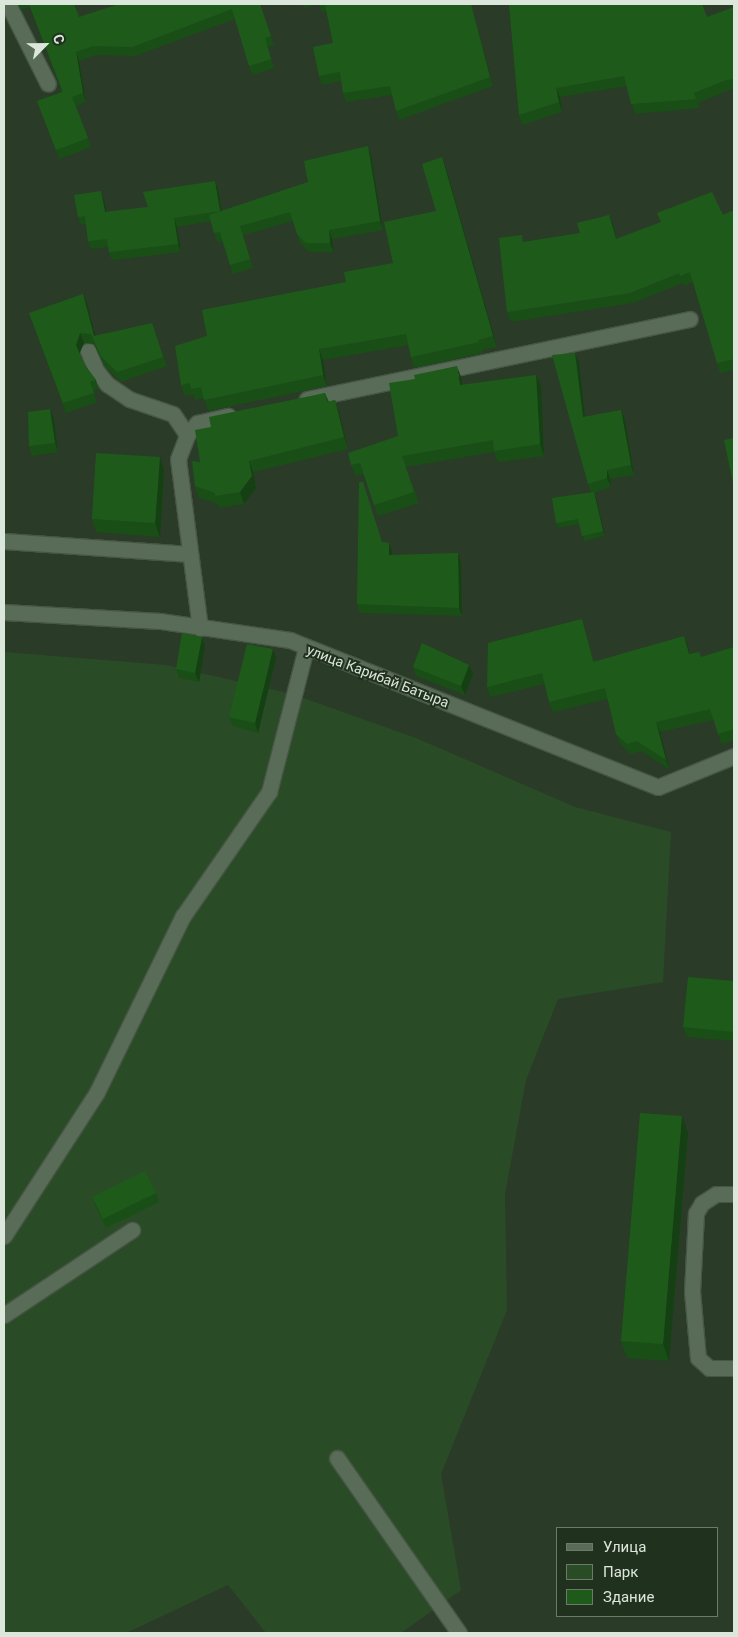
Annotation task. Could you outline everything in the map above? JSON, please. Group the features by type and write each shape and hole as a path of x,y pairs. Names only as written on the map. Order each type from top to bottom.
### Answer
{"street":[{"path":"8,4 48,84"},
{"path":"292,403 690,319"},
{"path":"88,351 96,370 107,384 129,398 173,414 187,435"},
{"path":"200,628 178,459 187,435 197,423 244,413"},
{"path":"4,541 190,554"},
{"name":"улица Карибай Батыра","path":"4,612 160,621 290,640 658,787 734,756"},
{"path":"4,1236 97,1092 183,916 269,792 306,648"},
{"path":"734,1194 716,1194 702,1203 696,1213 692,1291 698,1358 709,1368 734,1368"},
{"path":"4,1315 132,1230"},
{"path":"337,1458 430,1596 459,1633"}],"green space":[{"path":"4,652 166,665 292,694 416,738 575,807 671,832 663,982 558,999 526,1080 505,1194 507,1310 441,1474 461,1590 401,1633 266,1633 228,1585 126,1633 4,1633"}],"building":[{"path":"29,4 74,4 79,17 119,4 260,4 271,36 265,38 271,59 249,66 232,9 132,47 93,46 76,52 83,93 72,97 88,138 56,150 37,101 63,92"},
{"path":"325,4 471,4 490,77 396,111 390,86 343,93 340,72 319,76 313,47 333,43"},
{"path":"509,4 702,4 707,17 734,7 734,79 726,80 694,93 696,99 631,104 624,76 556,88 559,102 519,115"},
{"path":"368,146 380,221 329,230 330,243 306,243 297,234 290,212 240,226 250,259 230,265 220,232 214,233 209,215 308,182 304,161"},
{"path":"442,157 493,336 478,340 479,342 411,357 406,334 319,349 323,375 204,400 201,387 191,389 190,383 181,385 175,346 207,336 202,310 346,282 344,272 393,263 384,222 436,211 422,164"},
{"path":"215,181 220,211 174,218 178,244 109,252 107,239 88,241 85,216 78,217 74,195 101,191 105,212 148,207 143,192"},
{"path":"712,192 723,215 734,210 734,359 717,363 690,272 680,276 679,273 630,293 507,312 499,238 522,235 523,242 580,233 577,223 609,215 616,239 661,222 657,213"},
{"path":"83,294 94,336 152,323 163,357 117,372 101,356 91,334 80,333 76,345 84,364 96,380 90,382 94,393 63,403 29,313"},
{"path":"575,353 583,417 621,410 631,465 607,470 607,478 588,484 552,355"},
{"path":"457,366 460,385 536,375 540,444 494,451 493,440 402,456 414,492 374,505 360,463 351,465 348,453 398,436 389,383 415,379 414,375"},
{"path":"325,393 327,402 335,400 344,437 249,461 252,476 240,492 215,496 215,493 195,486 192,461 200,462 195,430 211,427 209,417"},
{"path":"50,409 55,443 29,446 28,412"},
{"path":"734,438 734,488 724,440"},
{"path":"96,453 160,457 155,523 92,519"},
{"path":"359,482 363,482 382,542 389,543 389,555 458,553 459,608 357,604"},
{"path":"594,492 603,531 582,536 578,519 556,523 552,498"},
{"path":"582,619 593,662 684,636 689,654 699,652 701,657 734,647 734,729 718,734 710,709 656,722 666,760 637,741 627,744 616,734 605,688 549,702 542,673 487,687 488,643"},
{"path":"182,633 202,637 195,673 176,669"},
{"path":"422,643 469,665 461,686 413,667"},
{"path":"247,644 273,649 255,723 229,717"},
{"path":"688,977 734,981 734,1032 683,1027"},
{"path":"640,1113 682,1116 663,1344 621,1341"},
{"path":"145,1171 156,1193 103,1219 92,1197"}]}
